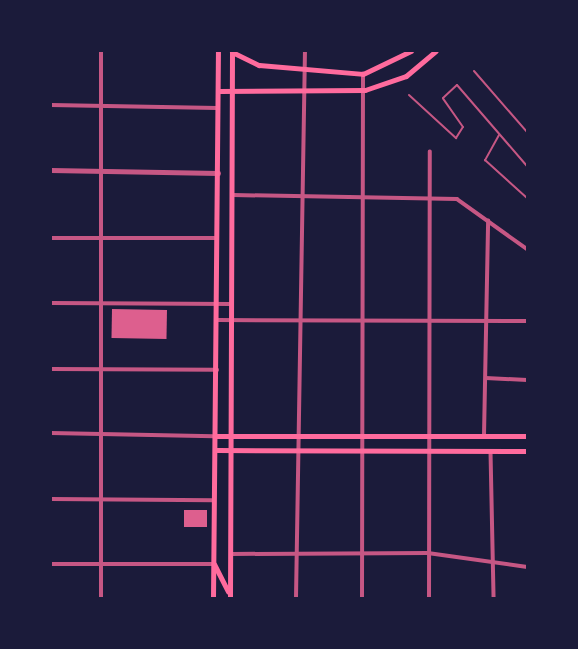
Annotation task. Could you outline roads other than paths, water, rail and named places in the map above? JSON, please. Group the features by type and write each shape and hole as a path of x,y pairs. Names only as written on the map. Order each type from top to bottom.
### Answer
{"main road":[{"path":"213,598 218,370 218,51"},
{"path":"231,51 259,65 363,74 411,51"},
{"path":"230,598 234,90 231,51"},
{"path":"219,91 365,90 406,76 436,51"},
{"path":"217,436 527,436"},
{"path":"217,450 527,451"},
{"path":"214,564 230,598"}],"street":[{"path":"101,51 101,598"},
{"path":"296,598 300,90 305,51"},
{"path":"362,598 365,436 363,74"},
{"path":"51,106 218,108"},
{"path":"429,598 427,320 430,152"},
{"path":"51,170 218,173"},
{"path":"233,195 457,199 527,249"},
{"path":"484,436 488,221"},
{"path":"51,238 219,238"},
{"path":"51,303 233,305"},
{"path":"218,320 527,321"},
{"path":"51,369 218,370"},
{"path":"486,378 527,380"},
{"path":"51,433 217,436"},
{"path":"492,452 494,598"},
{"path":"51,499 215,500"},
{"path":"232,554 428,553 527,568"},
{"path":"51,565 214,564"}],"lane":[{"path":"474,71 527,132"},
{"path":"409,95 456,138 463,127 443,98 457,85 527,166"},
{"path":"500,134 485,160 527,198"}]}
